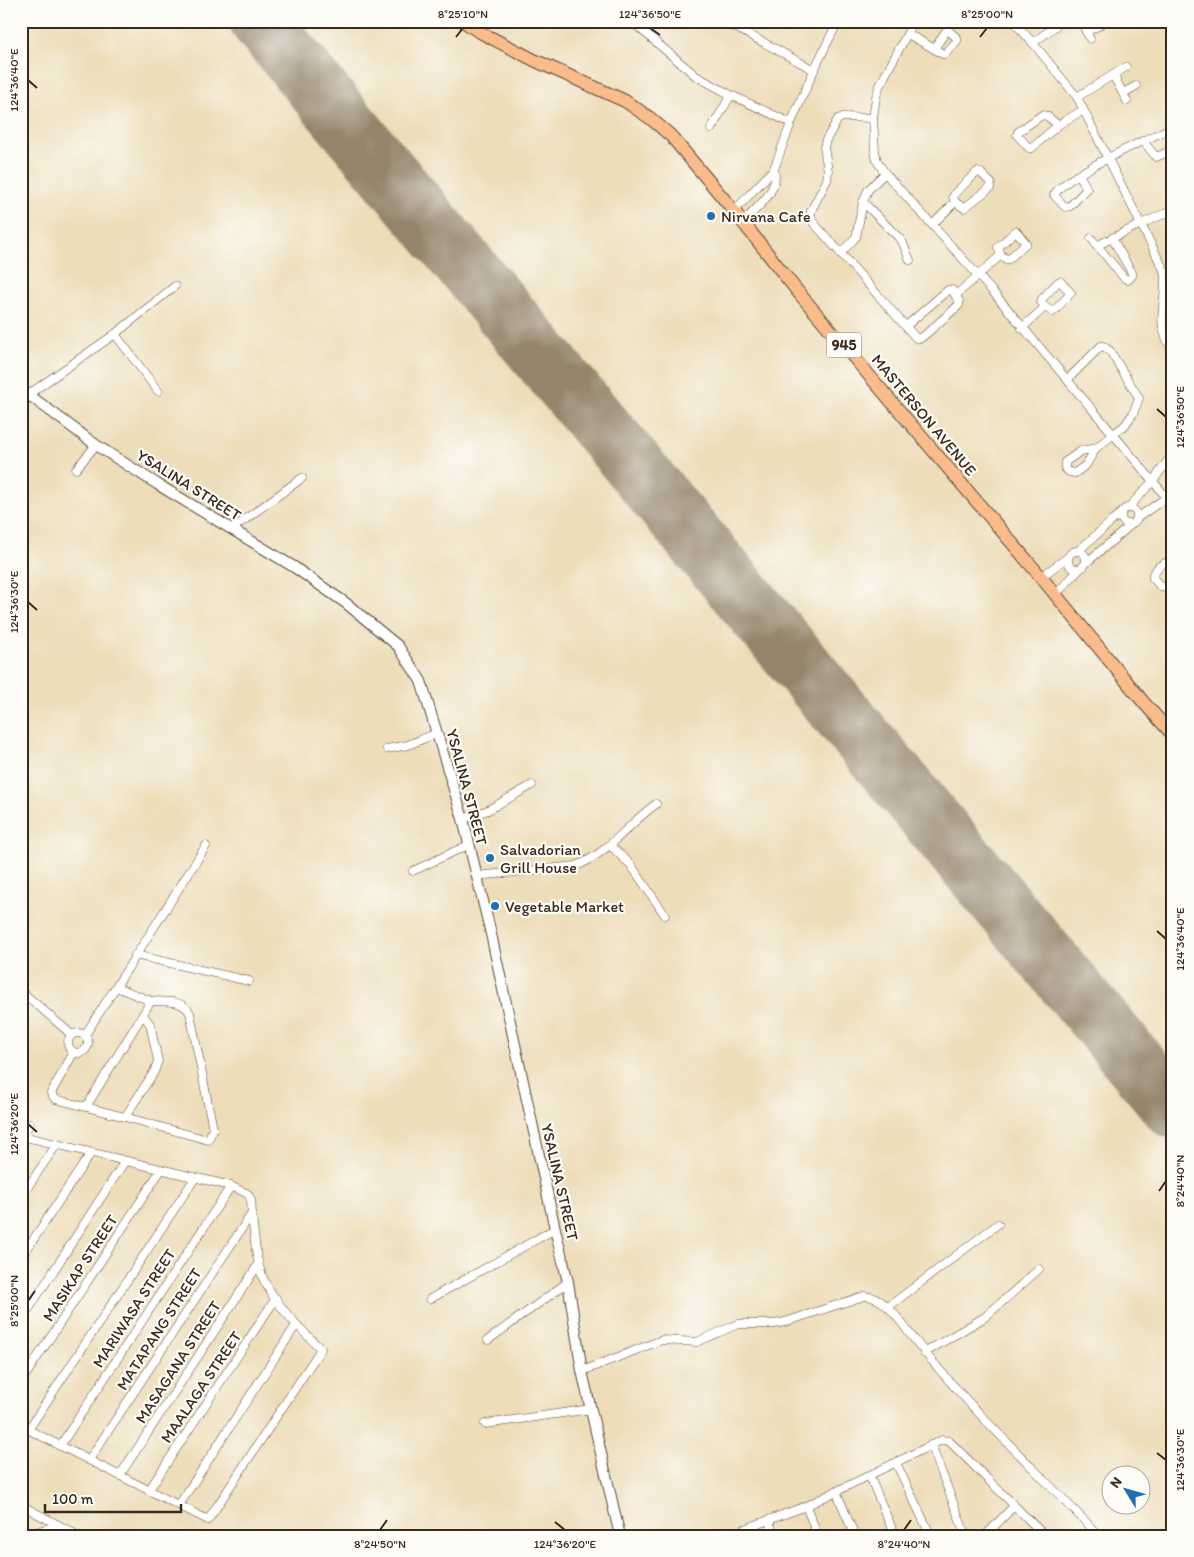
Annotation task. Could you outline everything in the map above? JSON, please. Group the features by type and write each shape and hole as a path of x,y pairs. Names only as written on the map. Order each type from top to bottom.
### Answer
{"main road":[{"name":"MASTERSON AVENUE","path":"463,21 478,31 536,61 626,101 671,136 744,222 798,292 1056,594 1144,704 1173,735"}],"street":[{"path":"631,21 685,69 731,95 791,123"},
{"path":"724,21 814,70"},
{"path":"734,211 774,169 791,123 838,21"},
{"path":"914,21 879,87 873,118 877,161 885,173 978,274 1153,481 1170,496 1173,505"},
{"path":"1012,21 1077,96 1164,270 1166,283 1161,321 1166,340 1173,351"},
{"path":"1033,43 1062,21"},
{"path":"1081,21 1088,35 1100,25"},
{"path":"908,34 934,49"},
{"path":"1077,96 1126,67"},
{"path":"1113,75 1127,101"},
{"path":"1123,93 1136,86"},
{"path":"711,129 731,95"},
{"path":"1169,104 1173,113"},
{"path":"1058,125 1047,116 1042,115 1018,132 1017,135 1031,148 1058,125 1083,110"},
{"path":"873,118 843,117 838,119 824,147 828,170 827,180 811,211 811,216 812,221 916,338 921,338 959,305 956,295 952,290 948,290 906,326"},
{"path":"1079,174 1087,189 1070,206 1065,207 1055,196 1055,193 1079,174 1173,127"},
{"path":"1143,141 1156,157 1173,150"},
{"path":"744,222 774,187 776,176 774,169"},
{"path":"977,172 981,172 991,183 990,188 964,208 955,202 953,199 955,193 977,172"},
{"path":"841,253 856,237 863,202 868,190 885,173"},
{"path":"754,190 764,200"},
{"path":"863,202 902,241 910,260"},
{"path":"933,224 955,202"},
{"path":"1096,246 1173,210"},
{"path":"1091,238 1124,278 1128,280 1132,273 1112,238"},
{"path":"956,295 1001,255"},
{"path":"25,392 115,334 175,286"},
{"path":"1022,328 1045,306"},
{"path":"115,334 158,391"},
{"path":"1068,379 1101,346 1107,347 1140,398 1133,414 1125,425 1096,448"},
{"name":"YSALINA STREET","path":"25,392 96,445 294,567 347,604 398,646 421,681 463,819 490,934 568,1282 582,1372 620,1536"},
{"path":"76,469 96,445"},
{"path":"1041,577 1070,554 1078,551 1123,510 1130,507 1173,454"},
{"path":"232,529 302,478"},
{"path":"1056,594 1083,566 1134,521 1170,496"},
{"path":"1130,507 1136,511 1134,521"},
{"path":"1121,513 1124,523 1134,521"},
{"path":"1078,551 1085,555 1083,566"},
{"path":"1068,557 1069,565 1072,568 1083,566"},
{"path":"1173,559 1160,566 1153,574 1153,578 1162,587 1173,581"},
{"path":"386,749 408,745 437,733"},
{"path":"463,819 488,810 532,785"},
{"path":"476,876 576,866 590,861 611,846 644,812 656,804"},
{"path":"413,871 468,845"},
{"path":"85,1035 206,846"},
{"path":"611,846 631,865 665,915"},
{"path":"135,955 249,981"},
{"path":"74,1052 51,1093 55,1099 208,1140 213,1129 190,1013 187,1007 178,1003 151,1001 116,987"},
{"path":"21,991 72,1035"},
{"path":"86,1107 151,1001"},
{"path":"125,1117 154,1072 158,1061 150,1024 144,1014"},
{"path":"78,1033 85,1035 88,1041 86,1048 81,1052 74,1052 68,1041 72,1035 78,1033"},
{"path":"25,1428 208,1520 321,1348 296,1325 262,1279 258,1265 252,1203 248,1194 231,1186 22,1136 30,1124"},
{"path":"21,1197 57,1144"},
{"path":"21,1258 91,1153"},
{"path":"21,1321 126,1161"},
{"name":"MASIKAP STREET","path":"21,1382 161,1170"},
{"name":"MARIWASA STREET","path":"25,1428 195,1178"},
{"name":"MARIWASA STREET","path":"60,1446 231,1186"},
{"name":"MATAPANG STREET","path":"89,1460 252,1213"},
{"path":"888,1307 998,1224"},
{"path":"430,1299 555,1229"},
{"name":"MASAGANA STREET","path":"120,1475 258,1265"},
{"path":"924,1353 985,1317 1039,1269"},
{"path":"488,1340 568,1282"},
{"path":"582,1372 662,1340 697,1342 738,1324 786,1322 864,1296 873,1296 888,1307 924,1353 1099,1536"},
{"name":"MAALAGA STREET","path":"149,1490 276,1298"},
{"path":"179,1505 296,1325"},
{"path":"485,1424 591,1409"},
{"path":"729,1535 806,1506 870,1477 942,1440 949,1441 1040,1531 1038,1536"},
{"path":"931,1445 966,1536"},
{"path":"896,1463 931,1536"},
{"path":"870,1477 895,1536"},
{"path":"836,1491 855,1536"},
{"path":"21,1505 79,1536"},
{"path":"806,1506 818,1536"},
{"path":"985,1536 1014,1506"},
{"path":"769,1520 774,1536"},
{"path":"24,1536 58,1524"}],"runway":[{"path":"260,21 1173,1108"}],"place":[{"name":"Nirvana Cafe","path":"711,216"},
{"name":"Salvadorian Grill House","path":"490,858"},
{"name":"Vegetable Market","path":"495,906"}]}
